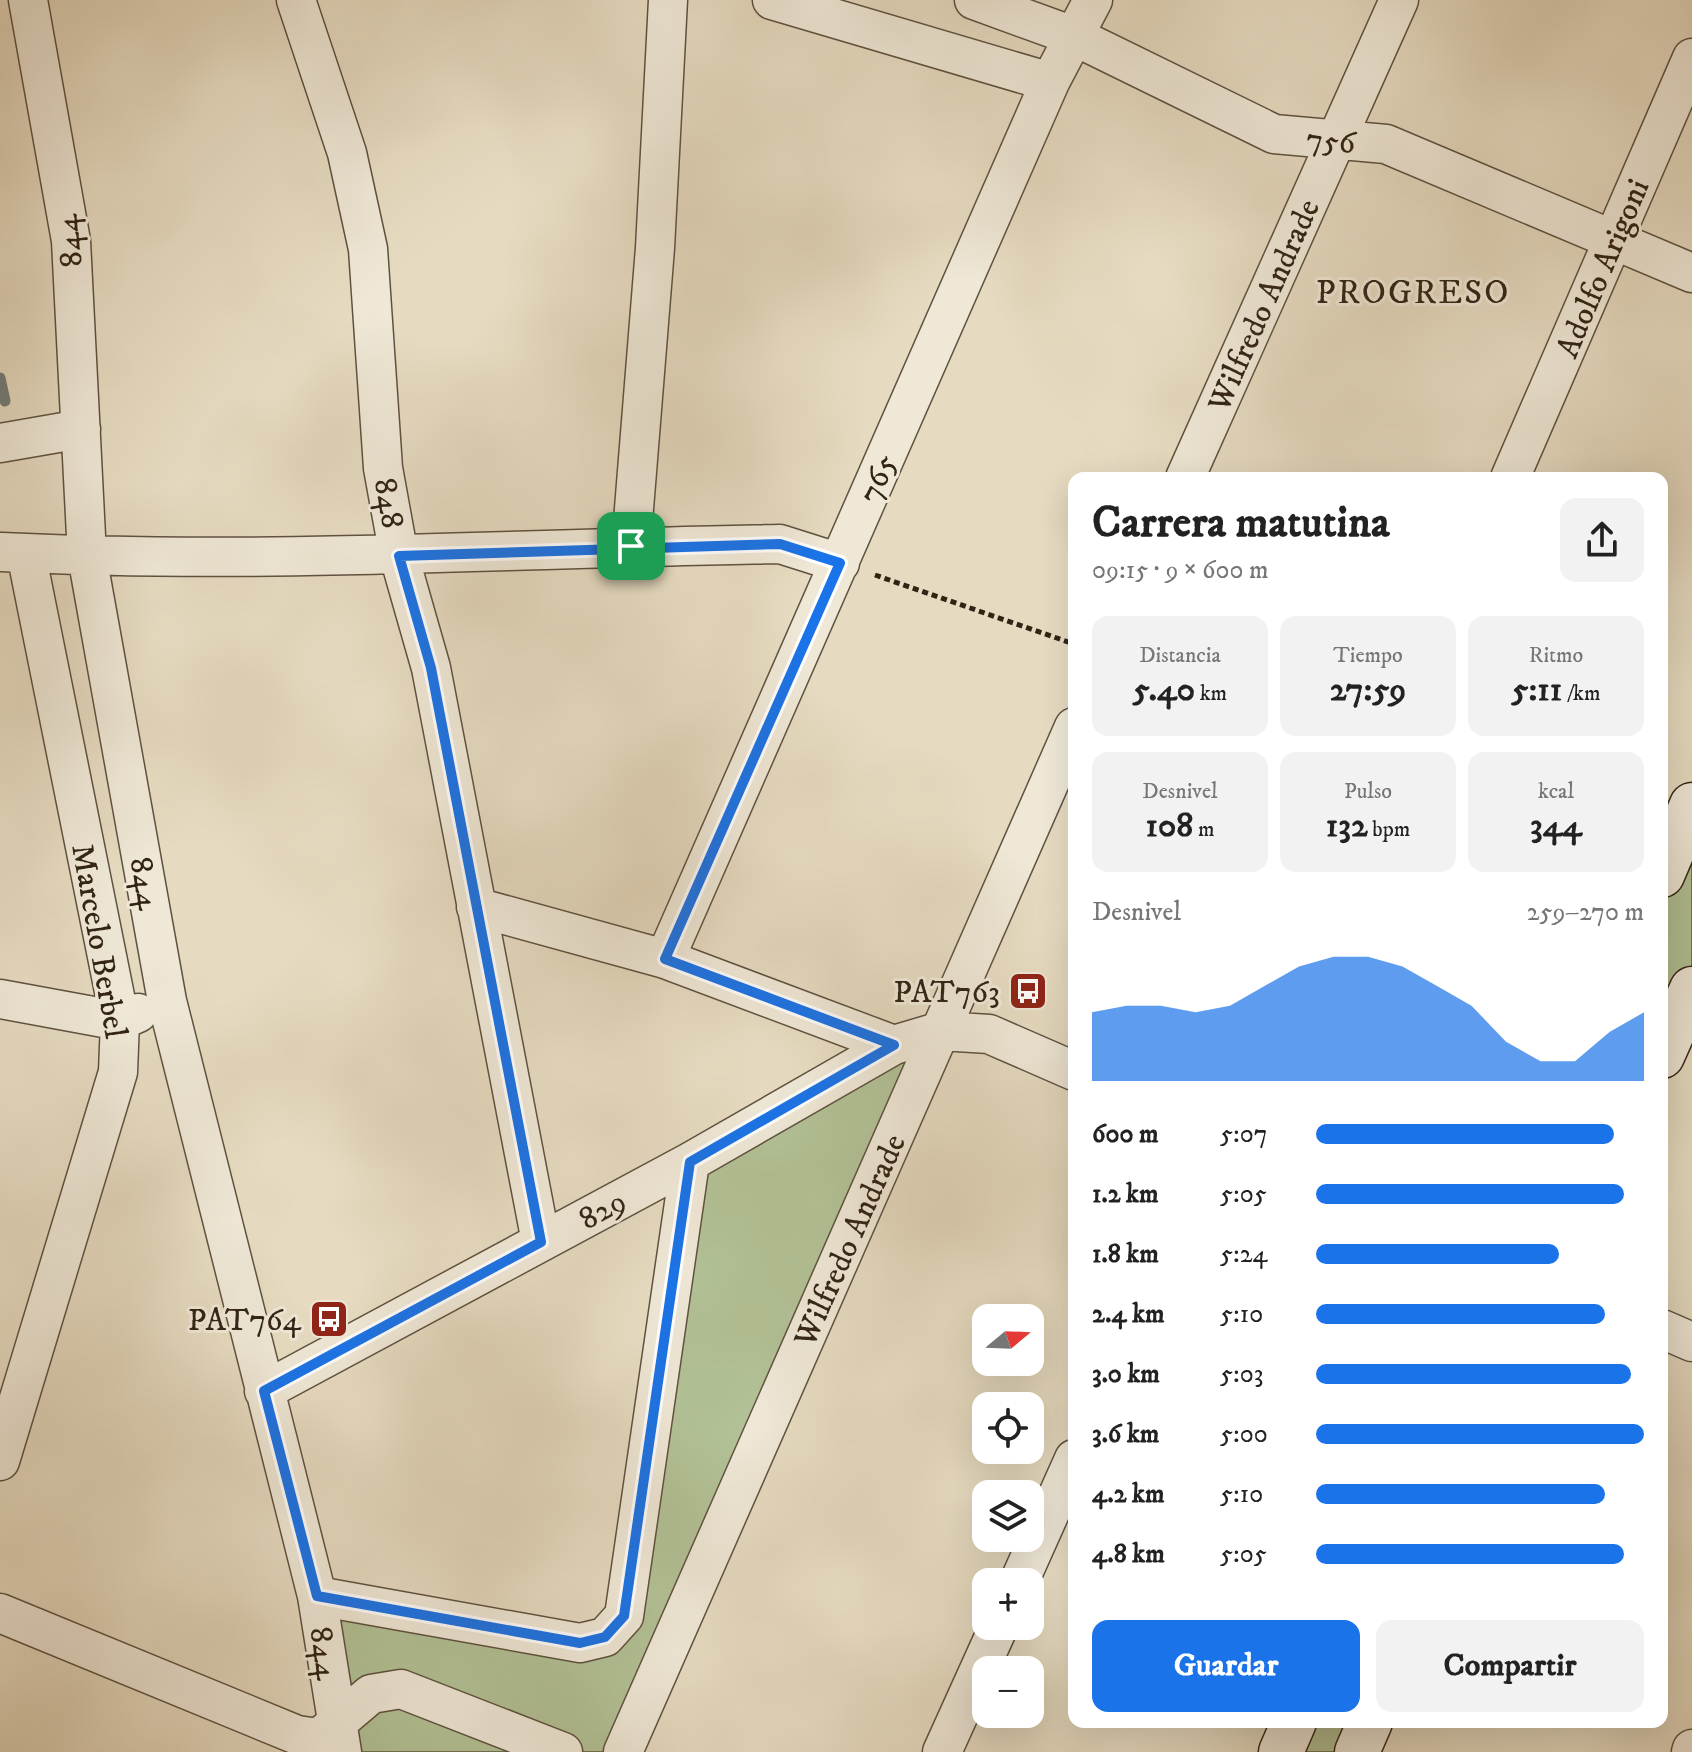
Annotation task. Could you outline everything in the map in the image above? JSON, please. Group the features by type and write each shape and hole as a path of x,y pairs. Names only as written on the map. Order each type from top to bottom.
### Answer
{"main road":[{"path":"1668,861 1692,805"},
{"path":"1668,1040 1683,999"},
{"path":"1281,1752 1291,1728"},
{"path":"1357,1752 1367,1728"}],"street":[{"name":"844","path":"28,0 71,241 87,556 167,1001 317,1596 339,1740"},
{"name":"848","path":"296,0 347,153 368,249 383,468 399,556 431,668 541,1242"},
{"path":"631,546 655,248 668,0"},
{"path":"772,0 1050,82"},
{"name":"756","path":"974,0 1076,37 1274,134 1386,144 1614,243 1692,273"},
{"name":"765","path":"665,959 1050,82 1093,0"},
{"name":"Wilfredo Andrade","path":"1188,472 1399,0"},
{"name":"Adolfo Arigoni","path":"1513,472 1692,58"},
{"path":"0,443 81,429"},
{"path":"13,552 87,556 399,556 631,546 780,544 840,563"},
{"name":"Marcelo Berbel","path":"0,1461 118,1072 120,1021 13,552"},
{"name":"Wilfredo Andrade","path":"623,1752 1068,741"},
{"path":"476,907 665,959 894,1045"},
{"path":"0,999 120,1021 167,1001"},
{"path":"941,1031 989,1034 1068,1068"},
{"name":"829","path":"264,1391 690,1162 894,1045 941,1031"},
{"path":"317,1596 580,1643 605,1637 624,1616 690,1162"},
{"path":"1668,1332 1692,1342"},
{"path":"1025,1568 1068,1472"},
{"path":"0,1613 297,1735 339,1740 371,1694 401,1689 563,1752"},
{"path":"942,1752 993,1640"}],"path":[{"path":"840,563 1068,642"}],"green space":[{"path":"1692,805 1692,989 1668,1043 1668,861"},
{"path":"941,1031 623,1752 342,1752 317,1596 605,1637 690,1162"},
{"path":"1291,1728 1367,1728 1357,1752 1281,1752"}],"waterway":[{"path":"0,378 5,401"}],"place":[{"name":"PAT763","path":"1028,991"},
{"name":"PAT764","path":"329,1319"}],"district":[{"name":"PROGRESO","path":"1413,291"}],"route":[{"path":"780,544 840,563 665,959 894,1045 690,1162 624,1616 605,1637 580,1643 317,1596 264,1391 541,1242 431,668 399,556 631,546 780,544"}]}
